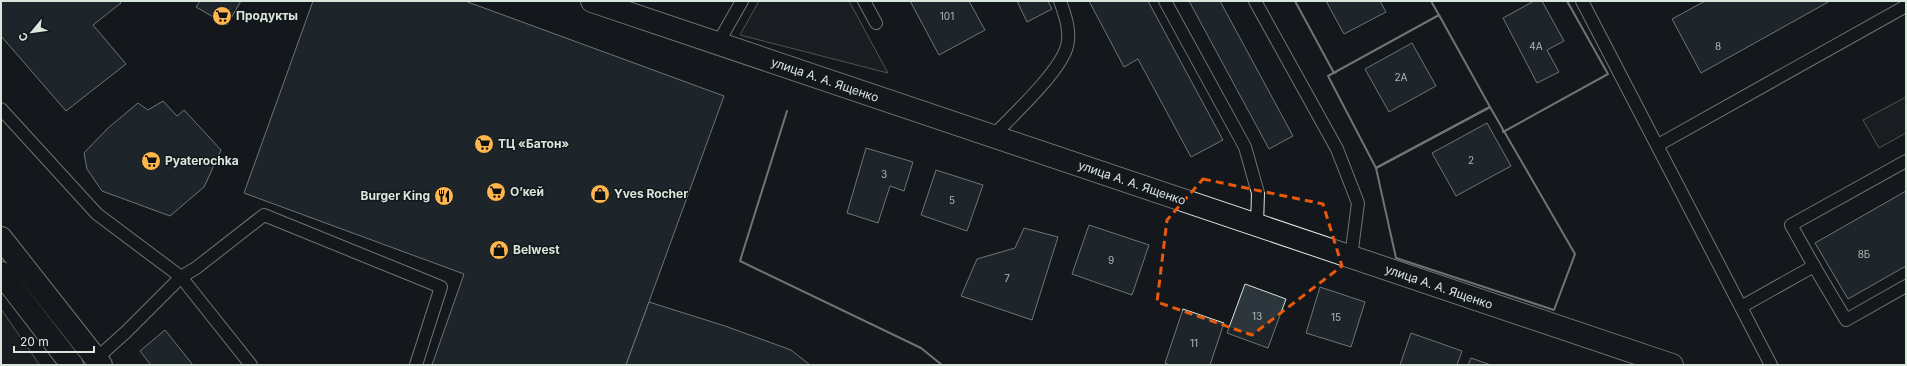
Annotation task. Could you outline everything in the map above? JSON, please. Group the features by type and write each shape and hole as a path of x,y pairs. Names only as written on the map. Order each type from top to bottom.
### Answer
{"street":[{"name":"улица А. А. Ященко","path":"592,1 1672,365"},
{"path":"1,238 95,363"},
{"path":"1,273 72,365"}],"lane":[{"path":"718,43 742,1"},
{"path":"864,1 876,24"},
{"path":"993,136 1056,69 1067,46 1067,20 1060,1"},
{"path":"1165,1 1245,147 1258,193 1257,225"},
{"path":"1255,1 1338,149 1358,203 1351,257"},
{"path":"1582,1 1771,365"},
{"path":"1658,145 1906,6"},
{"path":"1,109 97,214 181,277 252,365"},
{"path":"1906,161 1791,225 1846,320 1906,286"},
{"path":"95,363 181,277 196,268 264,215 441,287 416,365"},
{"path":"1741,307 1814,266"}],"highlighted area":[{"path":"1203,179 1323,204 1342,266 1252,335 1157,302 1167,220"}],"shaded area":[{"path":"759,1 849,1 888,73 740,35"},
{"path":"1906,97 1906,133 1879,148 1863,120"},
{"path":"1,309 39,364 39,365 1,365"}],"building":[{"path":"1,1 119,1 121,3 93,25 126,64 66,111 1,36"},
{"name":"Продукты","path":"200,1 241,1 227,25 196,7"},
{"name":"ТЦ «Батон»","path":"313,1 465,1 724,96 626,365 432,365 464,274 244,193"},
{"path":"910,1 969,1 985,30 939,55"},
{"path":"1017,1 1048,1 1052,9 1027,22"},
{"path":"1089,1 1148,1 1223,140 1191,157 1138,59 1124,67"},
{"path":"1189,1 1220,1 1293,136 1269,149"},
{"path":"1326,1 1380,1 1386,12 1344,34"},
{"path":"1534,1 1542,1 1564,41 1547,50 1559,72 1537,83 1503,18"},
{"path":"1705,1 1830,1 1701,73 1672,19"},
{"path":"1412,43 1436,86 1389,112 1365,69"},
{"name":"Pyaterochka","path":"163,101 177,116 184,110 221,150 204,187 170,216 102,191 87,169 84,153 108,128 138,103 148,110"},
{"path":"1487,123 1511,166 1456,196 1432,153"},
{"path":"866,148 913,162 904,191 890,186 878,223 847,213"},
{"path":"936,170 983,185 967,231 921,215"},
{"path":"1906,191 1906,266 1848,299 1815,243"},
{"path":"1089,225 1149,245 1132,295 1072,274"},
{"path":"1024,228 1058,237 1032,320 961,296 977,259 1015,248"},
{"path":"1245,284 1286,299 1268,348 1227,333"},
{"path":"1320,287 1365,302 1351,347 1306,333"},
{"path":"649,302 725,326 791,350 810,365 626,365"},
{"path":"1183,309 1224,323 1210,365 1170,365 1165,363"},
{"path":"165,330 193,365 151,365 140,351"},
{"path":"1411,333 1462,351 1457,365 1400,365"},
{"path":"1471,358 1491,365 1468,365"}],"wall":[{"path":"1295,1 1334,73 1336,72"},
{"path":"1431,1 1440,17"},
{"path":"1503,130 1503,132 1608,74 1567,1"},
{"path":"1439,15 1490,107 1376,168 1328,76 1439,15"},
{"path":"1490,107 1575,254 1554,310 1396,258 1376,168 1490,107"},
{"path":"787,111 740,261 921,348 942,365"}],"place":[{"name":"Продукты","path":"222,16"},
{"name":"ТЦ «Батон»","path":"484,144"},
{"name":"Pyaterochka","path":"151,161"},
{"name":"О’кей","path":"496,192"},
{"name":"Yves Rocher","path":"600,194"},
{"name":"Burger King","path":"444,196"},
{"name":"Belwest","path":"499,250"}]}
